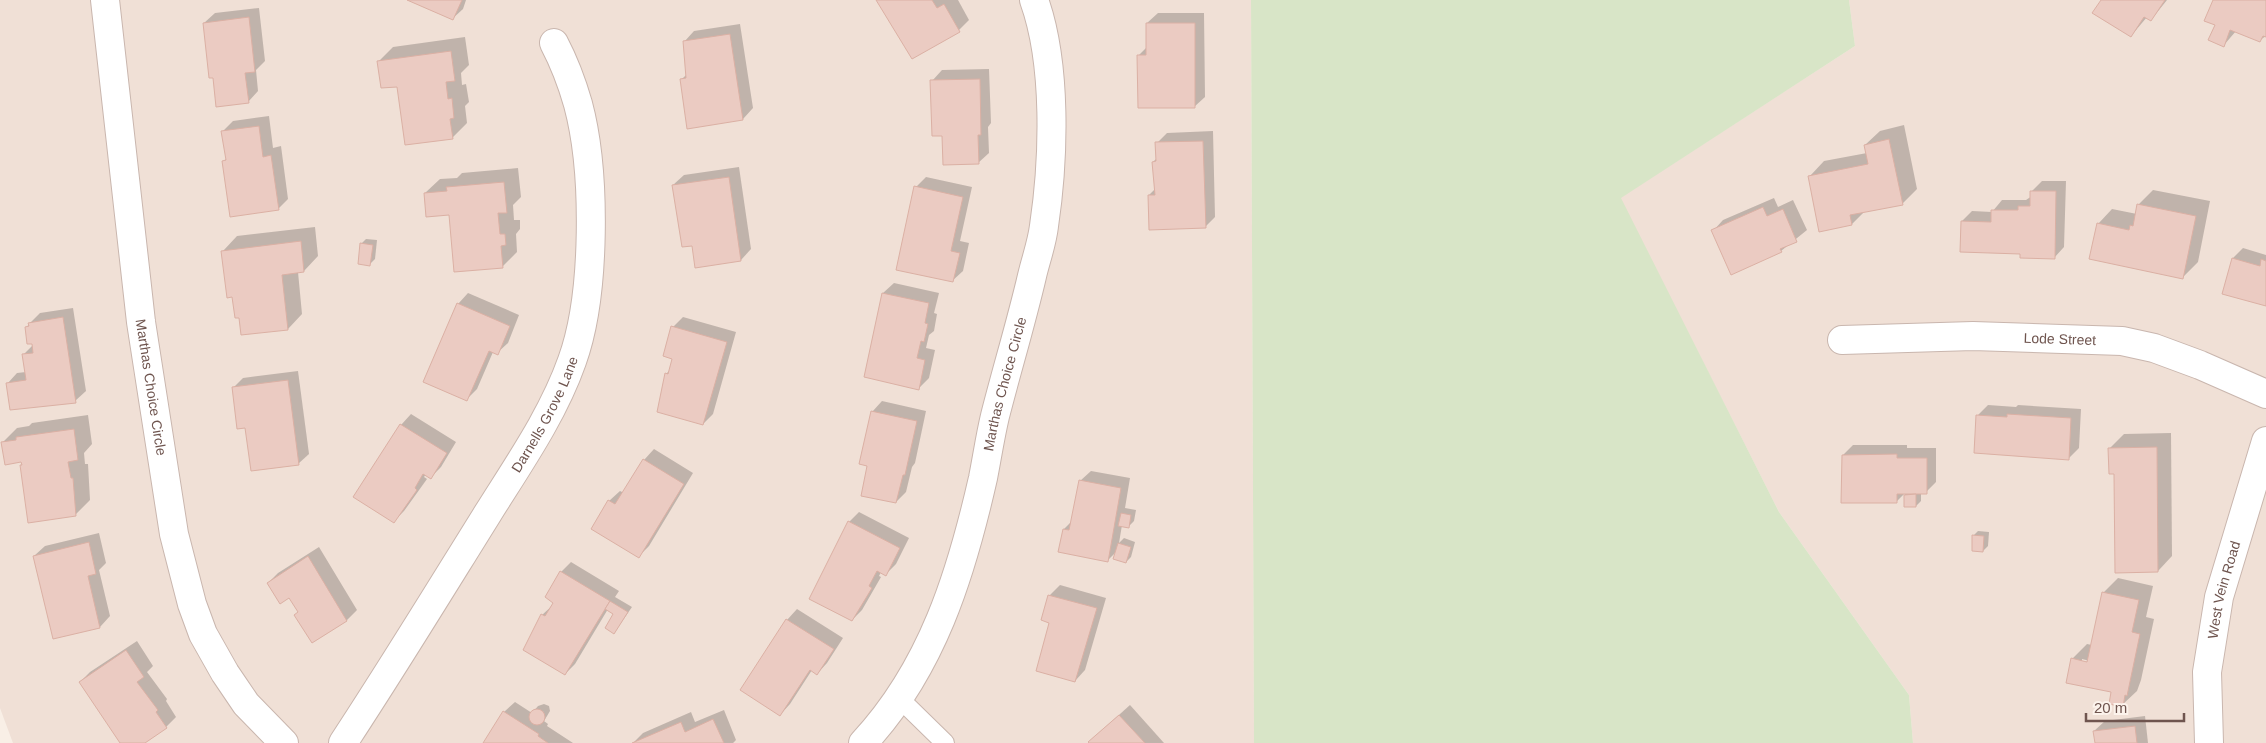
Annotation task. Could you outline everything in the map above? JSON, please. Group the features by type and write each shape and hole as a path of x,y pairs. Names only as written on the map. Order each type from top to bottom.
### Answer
{"street":[{"name":"Marthas Choice Circle","path":"105,0 141,322 174,534 192,604 203,634 225,673 246,704 284,743"},
{"name":"Marthas Choice Circle","path":"863,743 900,699 915,674 932,641 957,579 972,526 995,419 1044,226 1051,139 1050,96 1043,24 1034,0"},
{"name":"Darnells Grove Lane","path":"343,743 518,464 561,388 573,360 586,302 589,264 588,165 585,136 578,104 564,63 554,42"},
{"name":"Lode Street","path":"1842,340 1973,336 2122,341 2154,348 2200,365 2266,394"},
{"name":"West Vein Road","path":"2209,743 2207,672 2219,597 2266,441"}],"lane":[{"path":"900,699 945,743"}],"shaded area":[{"path":"0,0 1251,0 1254,743 13,743 0,708"},
{"path":"1849,0 2266,0 2266,743 1913,743 1909,695 1779,512 1620,198 1855,46"}],"green space":[{"path":"1251,0 1849,0 1855,46 1621,198 1779,512 1909,695 1913,743 1254,743"}],"building":[{"path":"407,0 462,0 453,20"},
{"path":"876,0 932,0 937,8 944,4 960,32 912,59"},
{"path":"2101,0 2165,0 2151,21 2144,17 2131,37 2092,13"},
{"path":"2213,0 2266,0 2266,37 2263,36 2260,42 2230,30 2224,47 2208,40 2215,25 2204,21"},
{"path":"249,17 255,72 245,73 249,103 216,107 213,78 209,78 203,23"},
{"path":"1146,23 1195,23 1195,108 1138,108 1137,55 1146,55"},
{"path":"730,34 743,120 687,129 680,79 686,78 683,41"},
{"path":"451,51 455,81 446,82 448,99 452,98 454,118 450,119 453,139 405,145 397,87 381,88 377,61"},
{"path":"980,79 981,135 978,135 979,164 943,165 942,136 932,136 930,80"},
{"path":"259,126 263,157 271,155 279,210 230,217 222,161 226,160 221,131"},
{"path":"1889,139 1903,205 1850,215 1852,225 1819,232 1808,176 1868,164 1864,145"},
{"path":"1203,141 1206,228 1149,230 1148,195 1155,195 1152,162 1156,161 1155,142"},
{"path":"729,177 741,261 695,268 692,246 682,247 672,185"},
{"path":"504,182 507,213 498,213 500,234 505,234 506,245 501,246 503,268 454,272 449,215 426,217 424,193 447,191 446,187"},
{"path":"914,186 963,197 951,251 960,253 953,282 896,270"},
{"path":"2030,191 2056,191 2055,259 2020,258 2020,254 1960,252 1961,221 1991,222 1991,210 2018,210 2018,206 2030,206"},
{"path":"2137,204 2196,216 2183,279 2089,259 2097,223 2129,230 2130,225 2133,226"},
{"path":"1763,207 1767,216 1783,209 1797,242 1780,249 1782,252 1731,275 1711,230"},
{"path":"301,241 304,272 282,275 288,330 241,335 239,318 235,318 232,297 227,298 221,251"},
{"path":"360,243 373,245 370,266 358,264"},
{"path":"2232,258 2260,266 2261,259 2266,261 2266,306 2222,294"},
{"path":"882,293 929,303 925,323 928,324 924,342 921,341 917,358 925,360 919,390 864,377"},
{"path":"457,303 510,326 498,355 489,351 467,401 423,382"},
{"path":"63,317 76,403 10,410 6,383 26,380 22,354 33,353 32,344 27,344 25,327 29,326 28,323"},
{"path":"671,326 727,342 703,425 657,412 665,373 668,374 672,359 663,356"},
{"path":"288,380 299,465 251,471 245,428 237,429 232,387"},
{"path":"871,411 917,421 905,475 903,475 896,503 861,496 867,466 859,464"},
{"path":"2007,414 2071,418 2069,460 1974,453 1976,415 2007,417"},
{"path":"400,424 447,453 431,479 423,474 415,488 417,490 394,523 353,497"},
{"path":"74,429 78,460 68,462 71,478 73,478 76,516 28,523 21,462 5,465 1,442 16,440 16,437"},
{"path":"2157,447 2158,572 2115,573 2114,474 2109,474 2108,448"},
{"path":"1897,454 1897,458 1927,458 1927,494 1897,494 1897,503 1841,503 1842,455"},
{"path":"643,459 684,484 639,558 591,529 608,500 615,504"},
{"path":"1079,480 1121,488 1108,562 1058,552 1063,529 1069,530"},
{"path":"1916,494 1916,507 1904,507 1904,495"},
{"path":"1121,513 1131,515 1129,528 1118,526"},
{"path":"848,521 900,548 886,576 877,571 869,586 872,588 852,621 809,599"},
{"path":"1972,535 1984,536 1983,552 1972,551"},
{"path":"89,542 96,574 88,576 100,628 53,639 33,556"},
{"path":"1118,543 1131,547 1126,563 1113,559"},
{"path":"308,556 347,621 312,643 294,615 298,612 289,598 280,604 267,583"},
{"path":"560,571 610,601 565,675 523,650 541,614 545,616 553,603 545,597"},
{"path":"2102,592 2139,600 2132,632 2140,634 2123,707 2109,704 2111,692 2066,683 2071,658 2087,662"},
{"path":"1048,595 1097,608 1075,682 1036,671 1049,623 1041,620"},
{"path":"610,601 628,612 614,634 605,628 613,614 605,609"},
{"path":"786,619 834,649 817,675 810,670 780,716 740,690"},
{"path":"126,650 144,677 137,682 158,710 156,712 167,728 145,743 120,743 79,682"},
{"path":"534,709 540,709 545,714 543,723 534,725 529,720 529,714"},
{"path":"503,711 539,734 538,736 548,743 483,743"},
{"path":"1119,715 1145,743 1088,742"},
{"path":"713,719 724,743 632,743 681,722 685,732"},
{"path":"2135,726 2137,743 2095,743 2093,731"}]}
